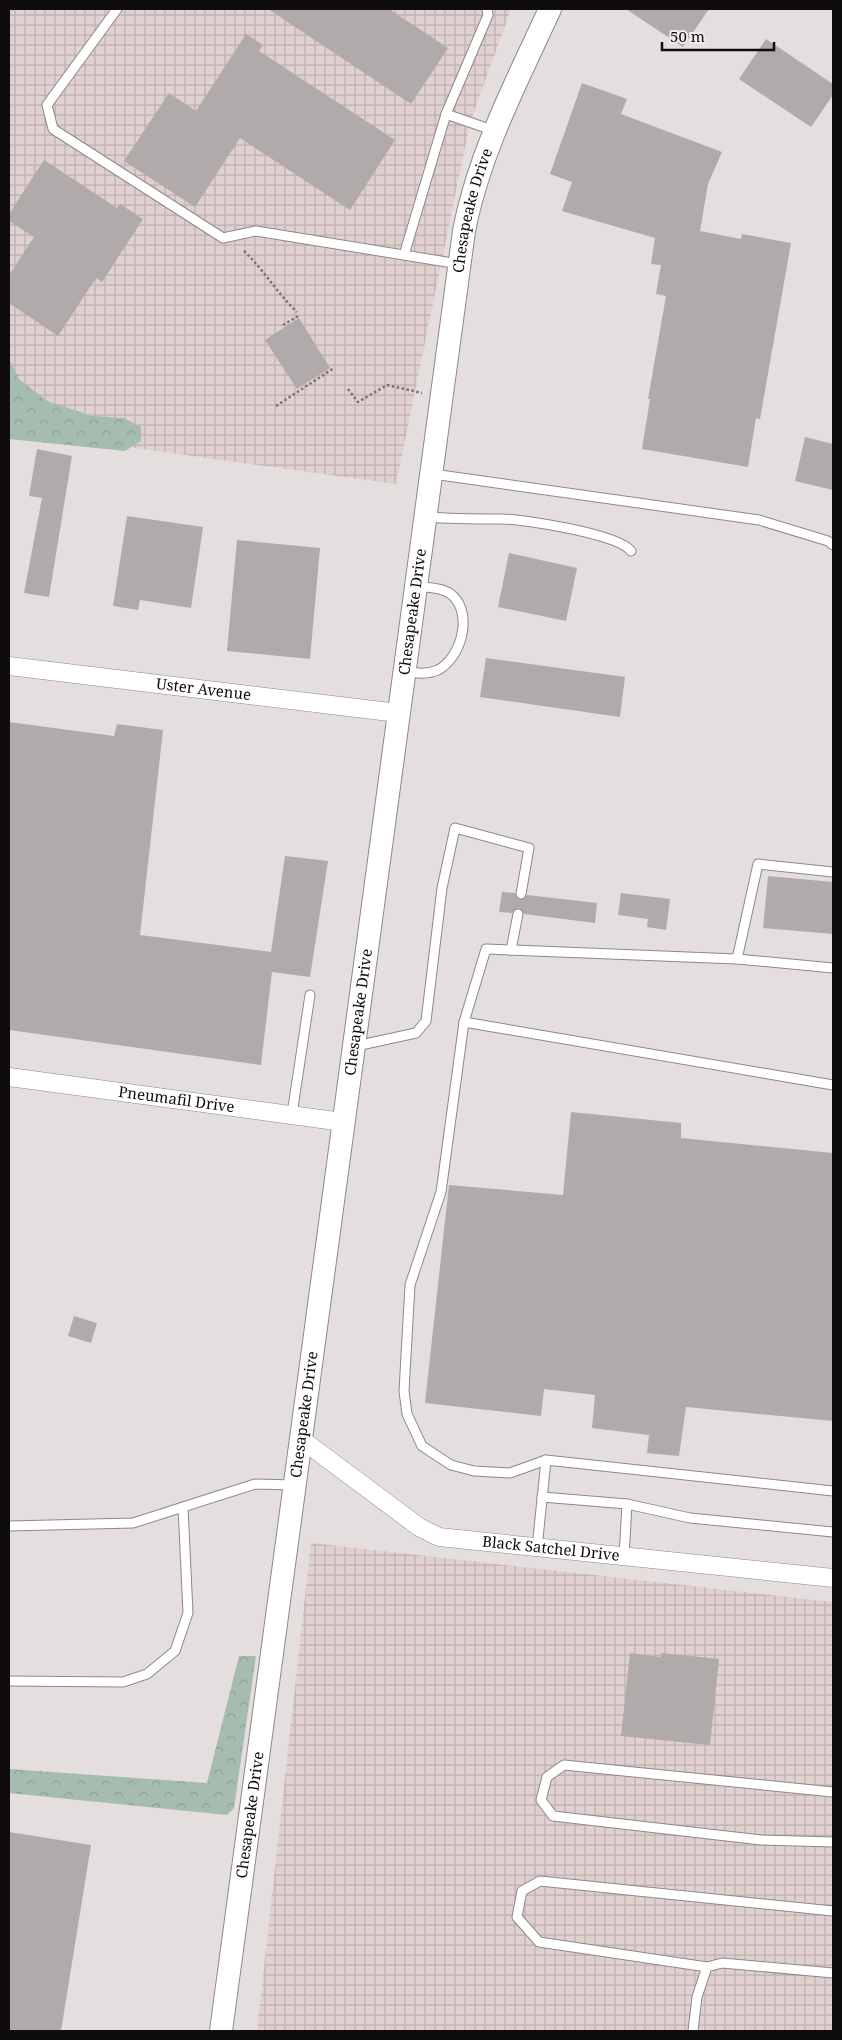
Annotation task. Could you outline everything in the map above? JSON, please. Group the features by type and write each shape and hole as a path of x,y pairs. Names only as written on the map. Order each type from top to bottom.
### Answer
{"street":[{"name":"Chesapeake Drive","path":"221,2031 459,264 474,190 496,131 550,9"},
{"name":"Uster Avenue","path":"9,666 398,712"},
{"name":"Pneumafil Drive","path":"9,1076 343,1122"},
{"name":"Black Satchel Drive","path":"301,1439 432,1535 624,1558 833,1578"}],"lane":[{"path":"118,9 47,105 53,129 223,238 256,231 345,247 404,254 459,264"},
{"path":"404,254 446,114 488,16 487,9"},
{"path":"446,114 496,131"},
{"path":"430,474 760,520 828,540 833,545"},
{"path":"424,516 476,520 502,519 580,531 618,541 631,551"},
{"path":"404,671 428,673 439,669 453,657 461,639 462,611 453,596 436,588 415,586"},
{"path":"353,1047 416,1033 426,1021 442,888 454,828 528,848 521,894"},
{"path":"737,959 758,864 833,872"},
{"path":"511,950 518,914"},
{"path":"833,968 737,959 486,949 464,1022 441,1192 410,1285 404,1391 407,1414 422,1446 451,1465 474,1471 510,1473 546,1460 833,1491"},
{"path":"292,1114 310,995"},
{"path":"464,1022 833,1085"},
{"path":"538,1548 546,1460"},
{"path":"9,1526 133,1523 255,1484 295,1485"},
{"path":"542,1497 627,1504 690,1518 833,1532"},
{"path":"624,1558 627,1504"},
{"path":"9,1681 123,1682 147,1674 175,1651 188,1613 183,1507"},
{"path":"833,1792 564,1765 547,1777 541,1800 553,1816 762,1840 833,1842"},
{"path":"833,1911 540,1881 522,1891 517,1917 538,1942 707,1968 722,1963 833,1973"},
{"path":"694,2031 697,1997 707,1968"}],"path":[{"path":"244,251 267,276 279,294 297,312"},
{"path":"283,325 300,315"},
{"path":"276,406 334,368"},
{"path":"348,390 358,402 387,385 422,393"}],"shaded area":[{"path":"9,9 511,9 470,123 396,484 135,448 13,388 9,375"},
{"path":"311,1543 833,1602 833,2031 257,2031"}],"green space":[{"path":"9,359 19,379 47,401 92,416 124,418 141,427 141,441 125,451 9,439"},
{"path":"239,1656 256,1656 234,1808 227,1815 9,1793 9,1769 207,1783"}],"building":[{"path":"268,9 389,9 448,48 411,104"},
{"path":"626,9 709,9 683,47"},
{"path":"246,34 263,45 259,51 395,140 350,210 240,138 195,207 124,161 169,93 196,111"},
{"path":"766,39 833,84 833,95 811,127 739,79"},
{"path":"582,83 627,99 621,114 722,152 708,184 700,231 741,239 742,234 791,243 760,419 756,418 748,467 642,449 650,399 648,399 666,296 656,294 661,265 651,264 655,238 562,211 572,182 550,174"},
{"path":"44,160 117,208 120,204 143,219 102,282 96,278 58,336 9,303 9,275 34,237 9,221 9,214"},
{"path":"299,318 330,368 297,389 265,340"},
{"path":"805,437 833,444 833,490 795,481"},
{"path":"37,449 72,456 49,597 24,593 42,498 29,496"},
{"path":"127,516 203,527 191,608 140,600 138,610 113,606"},
{"path":"237,540 320,548 310,659 227,651"},
{"path":"509,553 577,568 566,621 498,607"},
{"path":"486,658 625,677 620,717 480,697"},
{"path":"9,722 114,736 117,724 163,730 140,935 271,952 285,856 328,861 310,977 272,972 261,1065 9,1030"},
{"path":"768,876 833,882 833,934 763,928"},
{"path":"502,892 515,893 520,900 527,895 597,903 595,923 524,914 519,908 512,913 499,912"},
{"path":"621,893 670,899 666,930 647,927 648,919 618,915"},
{"path":"571,1112 681,1123 681,1138 833,1153 833,1421 686,1407 679,1456 647,1453 649,1435 592,1428 595,1395 544,1389 541,1416 425,1403 449,1185 563,1195"},
{"path":"74,1316 97,1323 91,1343 68,1336"},
{"path":"630,1653 661,1657 661,1653 719,1659 710,1745 621,1736"},
{"path":"9,1832 91,1845 61,2031 9,2031"}]}
